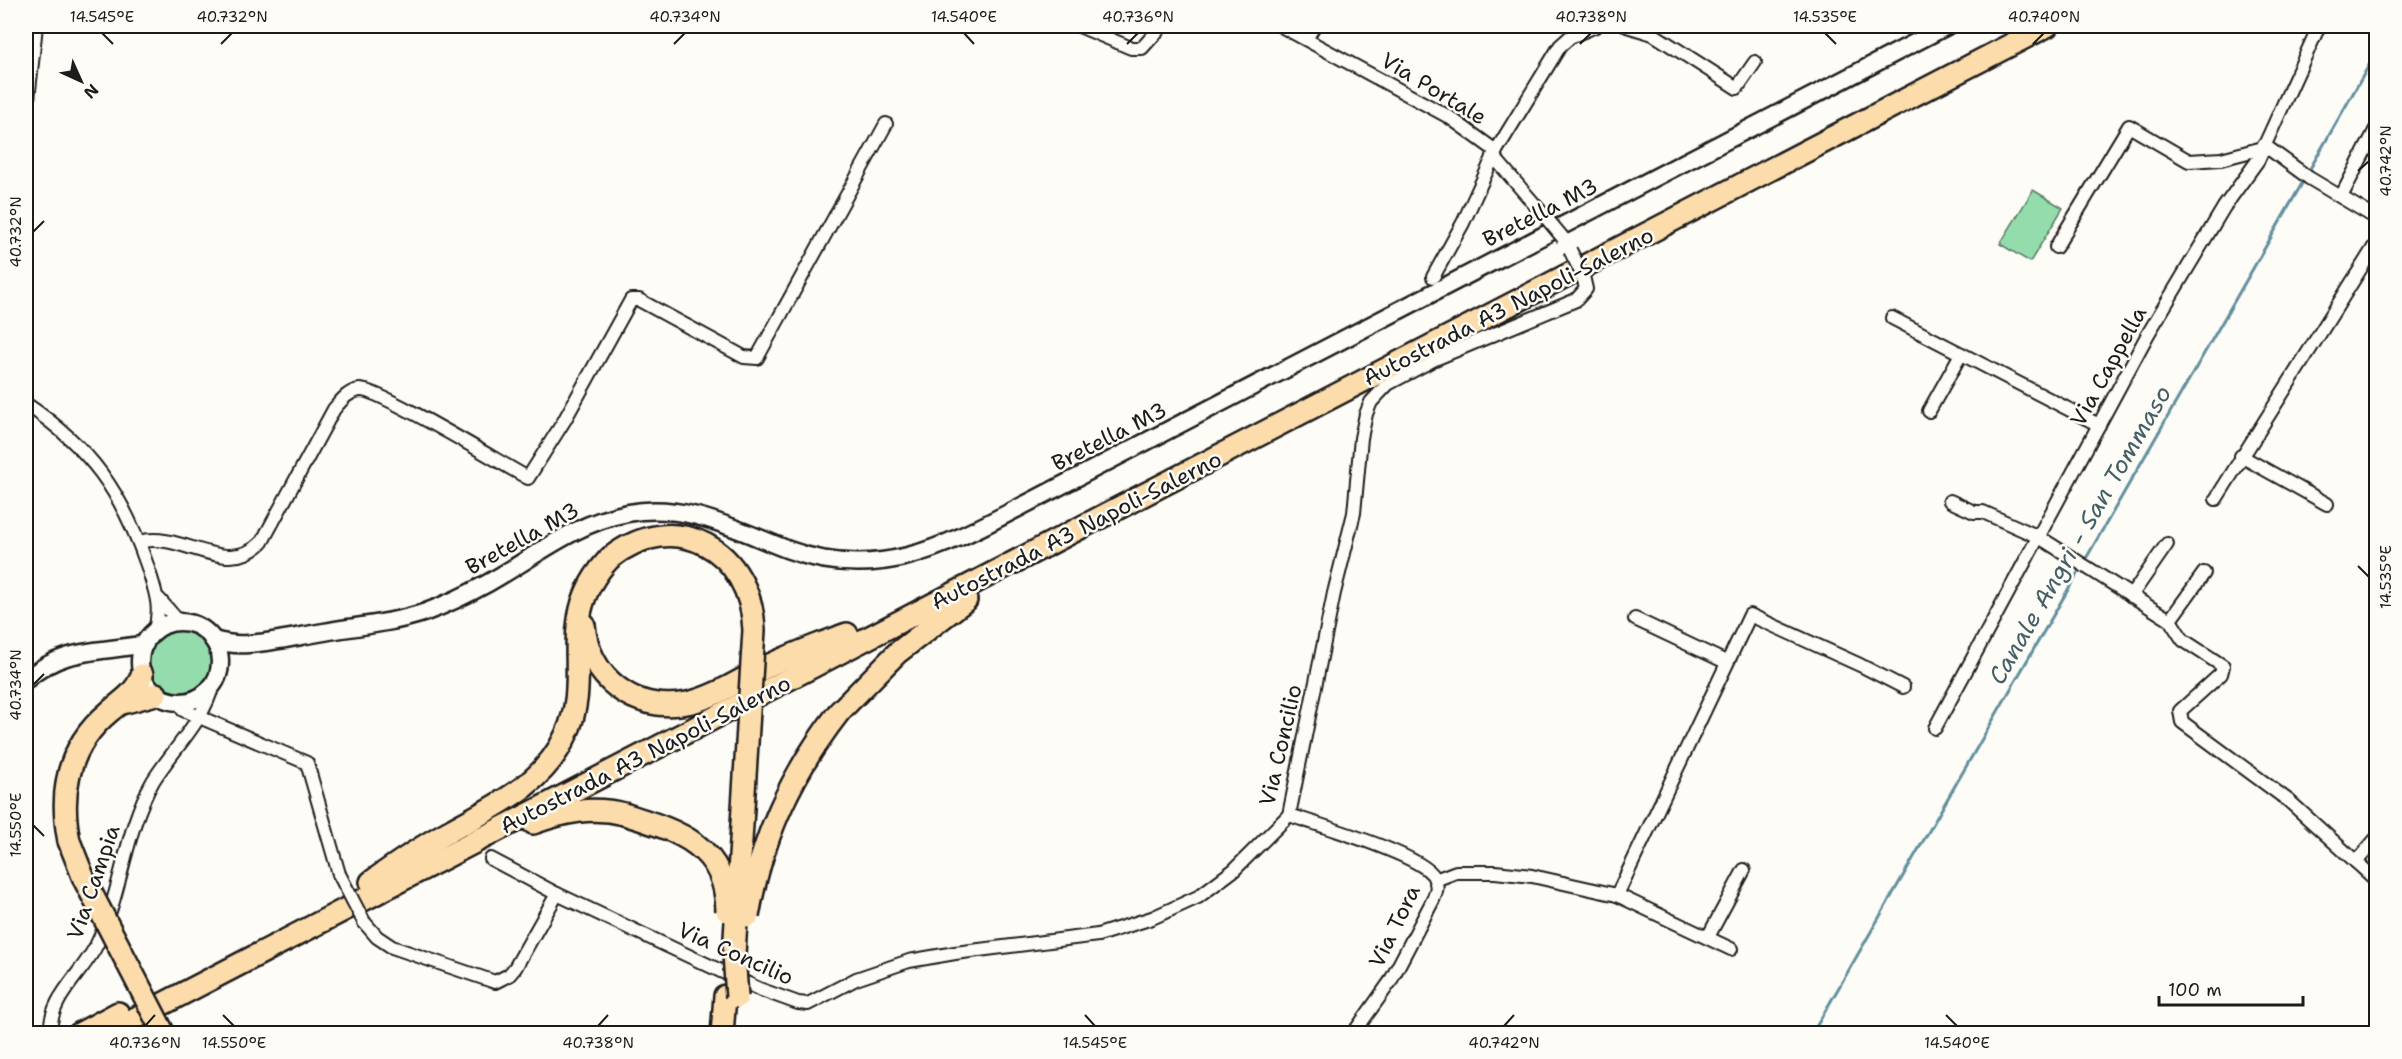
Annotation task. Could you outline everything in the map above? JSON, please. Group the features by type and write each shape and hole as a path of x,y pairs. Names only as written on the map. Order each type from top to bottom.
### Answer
{"highway":[{"name":"Autostrada A3 Napoli-Salerno","path":"105,1034 847,634 2019,26"},
{"name":"Autostrada A3 Napoli-Salerno","path":"79,1034 374,887 1148,493 2047,26"},
{"path":"722,1034 751,899 768,834 794,777 838,712 881,667 953,609 993,583 1063,547 1148,493"},
{"path":"374,887 447,833 513,796 538,775 550,761 567,733 572,716 576,697 577,622 587,588 610,558 636,541 672,536 691,539 720,553 742,578 753,610 754,638 731,996"},
{"path":"583,604 585,638 604,676 627,695 656,705 689,703 709,696 764,668 847,634"},
{"path":"141,671 133,693 88,732 73,758 64,790 64,808 69,841 84,879 164,1034"},
{"path":"121,703 170,702"},
{"path":"374,887 439,869 513,832 554,816 593,809 624,814 686,836 705,852 716,868 727,902 734,1034"}],"street":[{"path":"26,117 36,26"},
{"path":"1079,26 1131,48 1142,48 1162,26"},
{"name":"Via Portale","path":"1281,26 1449,117 1494,153"},
{"path":"1306,39 1314,26"},
{"path":"1433,278 1463,223 1494,153 1560,46 1570,37 1596,26"},
{"path":"1627,26 1653,34 1737,88 1755,62"},
{"name":"Bretella M3","path":"213,640 247,645 397,620 426,612 488,583 565,535 599,520 651,510 693,514 789,550 836,562 881,563 925,553 1024,505 1947,26"},
{"name":"Via Cappella","path":"1935,728 2148,334 2264,147 2319,26"},
{"path":"139,542 160,539 227,558 246,555 254,550 262,542 334,409 348,394 359,390 388,400 528,478 564,421 631,300 639,300 744,357 757,358 886,124"},
{"path":"2056,247 2128,126 2189,161 2221,159 2264,147 2305,176 2376,218"},
{"path":"2341,197 2376,129"},
{"name":"Via Concilio","path":"491,859 557,894 759,989 798,1003 808,1004 856,979 909,961 955,952 1098,935 1159,915 1198,897 1216,885 1289,815 1334,593 1354,513 1361,438 1371,402 1388,384 1435,359 1576,300 1586,290 1583,276 1563,238 1494,153"},
{"path":"2216,499 2376,244"},
{"path":"1892,318 2099,425"},
{"path":"1929,411 1961,354"},
{"path":"26,404 71,437 95,463 121,501 139,542 158,598 159,613 149,638 141,671"},
{"path":"2241,456 2327,504"},
{"path":"1950,501 1974,512 1983,512 2039,537 2170,620 2183,640 2223,666 2224,670 2180,711 2182,722 2289,801 2376,880"},
{"path":"2131,596 2167,544"},
{"path":"2170,620 2204,573"},
{"path":"158,598 180,623"},
{"path":"1617,895 1750,615 1860,664 1903,687"},
{"path":"1635,619 1726,662"},
{"path":"26,680 50,662 65,656 111,651 149,638 168,624 180,623 199,627 213,640 219,657 219,666 211,690 210,715 218,723"},
{"name":"Bretella M3","path":"219,666 247,645"},
{"path":"111,651 141,671 186,722 179,743"},
{"path":"170,702 182,702 211,690"},
{"name":"Via Campia","path":"51,1034 50,1022 56,1005 96,945 133,828 153,782 198,717 211,690"},
{"path":"170,702 198,717 218,723 307,763 339,874 364,921 377,937 392,947 495,982 509,975 515,968 557,894"},
{"name":"Via Tora","path":"1289,815 1366,841 1413,861 1434,876 1437,889 1433,900 1390,982 1353,1034"},
{"path":"2356,862 2376,839"},
{"path":"1708,937 1744,870"},
{"path":"1435,880 1456,872 1496,872 1532,876 1617,895 1731,949"}],"green space":[{"path":"2033,190 2063,208 2030,262 2000,244"},
{"path":"179,630 192,633 202,640 209,650 212,663 209,676 202,686 192,693 179,696 166,693 156,686 149,676 146,663 149,650 156,640 166,633"}],"waterway":[{"name":"Canale Angri - San Tommaso","path":"2307,174 2376,53"},
{"name":"Canale Angri - San Tommaso","path":"2084,562 2304,180"},
{"name":"Canale Angri - San Tommaso","path":"1812,1034 2081,567"}]}
